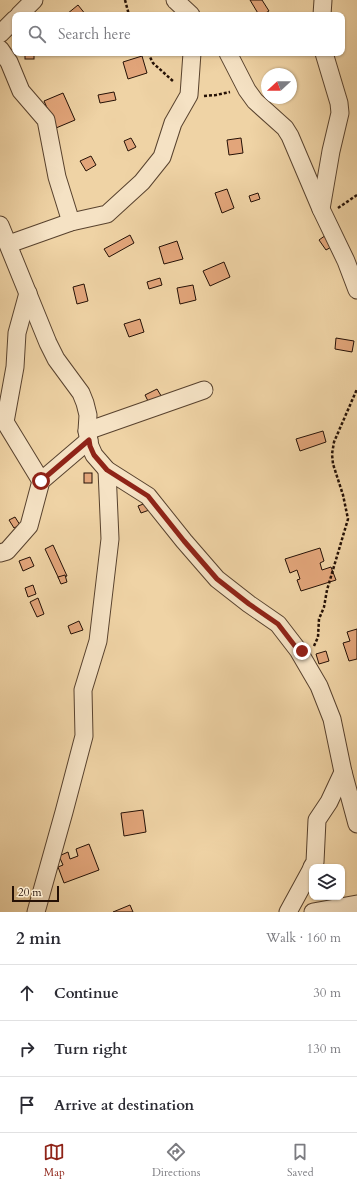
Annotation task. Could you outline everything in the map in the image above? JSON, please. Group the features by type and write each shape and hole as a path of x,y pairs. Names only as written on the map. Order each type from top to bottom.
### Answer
{"street":[{"path":"22,12 34,0"},
{"path":"175,0 188,12"},
{"path":"322,12 323,0"},
{"path":"0,34 12,22"},
{"path":"0,49 9,62 21,90 46,120 57,177 72,222"},
{"path":"9,244 72,222 107,214 142,182 162,157 173,123 189,95 192,56"},
{"path":"229,56 246,90 255,101 276,118 290,136 323,213 352,264 357,290"},
{"path":"323,213 331,151 340,108 325,56"},
{"path":"0,225 48,343 56,359 81,393 88,415 88,435 90,446 94,455 107,470 148,496 217,579 278,624 298,650 319,686 332,719 343,772 354,800 357,824"},
{"path":"28,293 17,333 16,366 2,420 41,481"},
{"path":"0,553 7,551 29,526 41,481 88,435 204,390"},
{"path":"36,912 84,736 83,690 98,641 110,539 107,470"},
{"path":"314,864 317,820 329,802 343,772"},
{"path":"288,912 309,873"},
{"path":"313,912 357,904"}],"path":[{"path":"125,0 128,12"},
{"path":"323,213 357,195"},
{"path":"298,650 307,651 312,649 318,637 319,619 324,607 326,590 348,519 345,501 333,464 332,454 334,442 357,389"}],"building":[{"path":"250,0 262,0 269,11 257,12"},
{"path":"78,5 84,12 69,12"},
{"path":"25,56 34,56 34,59 25,59"},
{"path":"142,56 147,73 128,79 123,62"},
{"path":"114,92 116,100 100,103 98,95"},
{"path":"63,93 75,120 56,128 44,101"},
{"path":"131,138 136,147 128,151 124,141"},
{"path":"241,138 243,153 229,155 227,140"},
{"path":"91,156 96,165 86,171 80,161"},
{"path":"227,189 234,208 222,213 215,193"},
{"path":"258,193 260,199 251,202 249,196"},
{"path":"130,235 134,243 109,257 104,249"},
{"path":"326,235 333,246 326,250 319,240"},
{"path":"177,241 183,259 164,264 159,247"},
{"path":"224,262 230,277 210,286 203,271"},
{"path":"160,278 162,285 149,289 147,282"},
{"path":"84,284 88,301 77,304 73,287"},
{"path":"193,285 196,300 180,304 177,288"},
{"path":"140,319 144,332 129,337 124,324"},
{"path":"336,338 354,341 352,352 335,349"},
{"path":"157,389 163,399 150,405 145,395"},
{"path":"323,431 326,442 300,451 296,439"},
{"path":"84,473 92,473 92,483 84,483"},
{"path":"149,502 152,509 141,513 138,506"},
{"path":"15,517 20,525 14,528 9,520"},
{"path":"53,545 67,576 59,579 45,549"},
{"path":"320,548 324,561 320,563 322,570 331,567 336,580 301,591 297,580 300,579 297,570 290,573 285,559"},
{"path":"30,557 34,566 23,571 19,561"},
{"path":"65,575 67,582 61,584 58,577"},
{"path":"33,585 36,594 28,597 25,588"},
{"path":"38,598 44,614 37,617 30,602"},
{"path":"79,621 83,630 71,634 68,626"},
{"path":"357,629 357,659 349,661 343,643 350,641 347,632"},
{"path":"326,651 329,661 319,664 316,654"},
{"path":"143,810 146,832 124,836 121,813"},
{"path":"89,844 99,870 64,883 58,867 63,865 59,856 68,852 70,859 78,856 76,849"},
{"path":"130,905 133,912 113,912"}],"route":[{"path":"41,481 89,440 94,455 107,470 148,496 217,579 278,624 298,650 302,651"}]}
